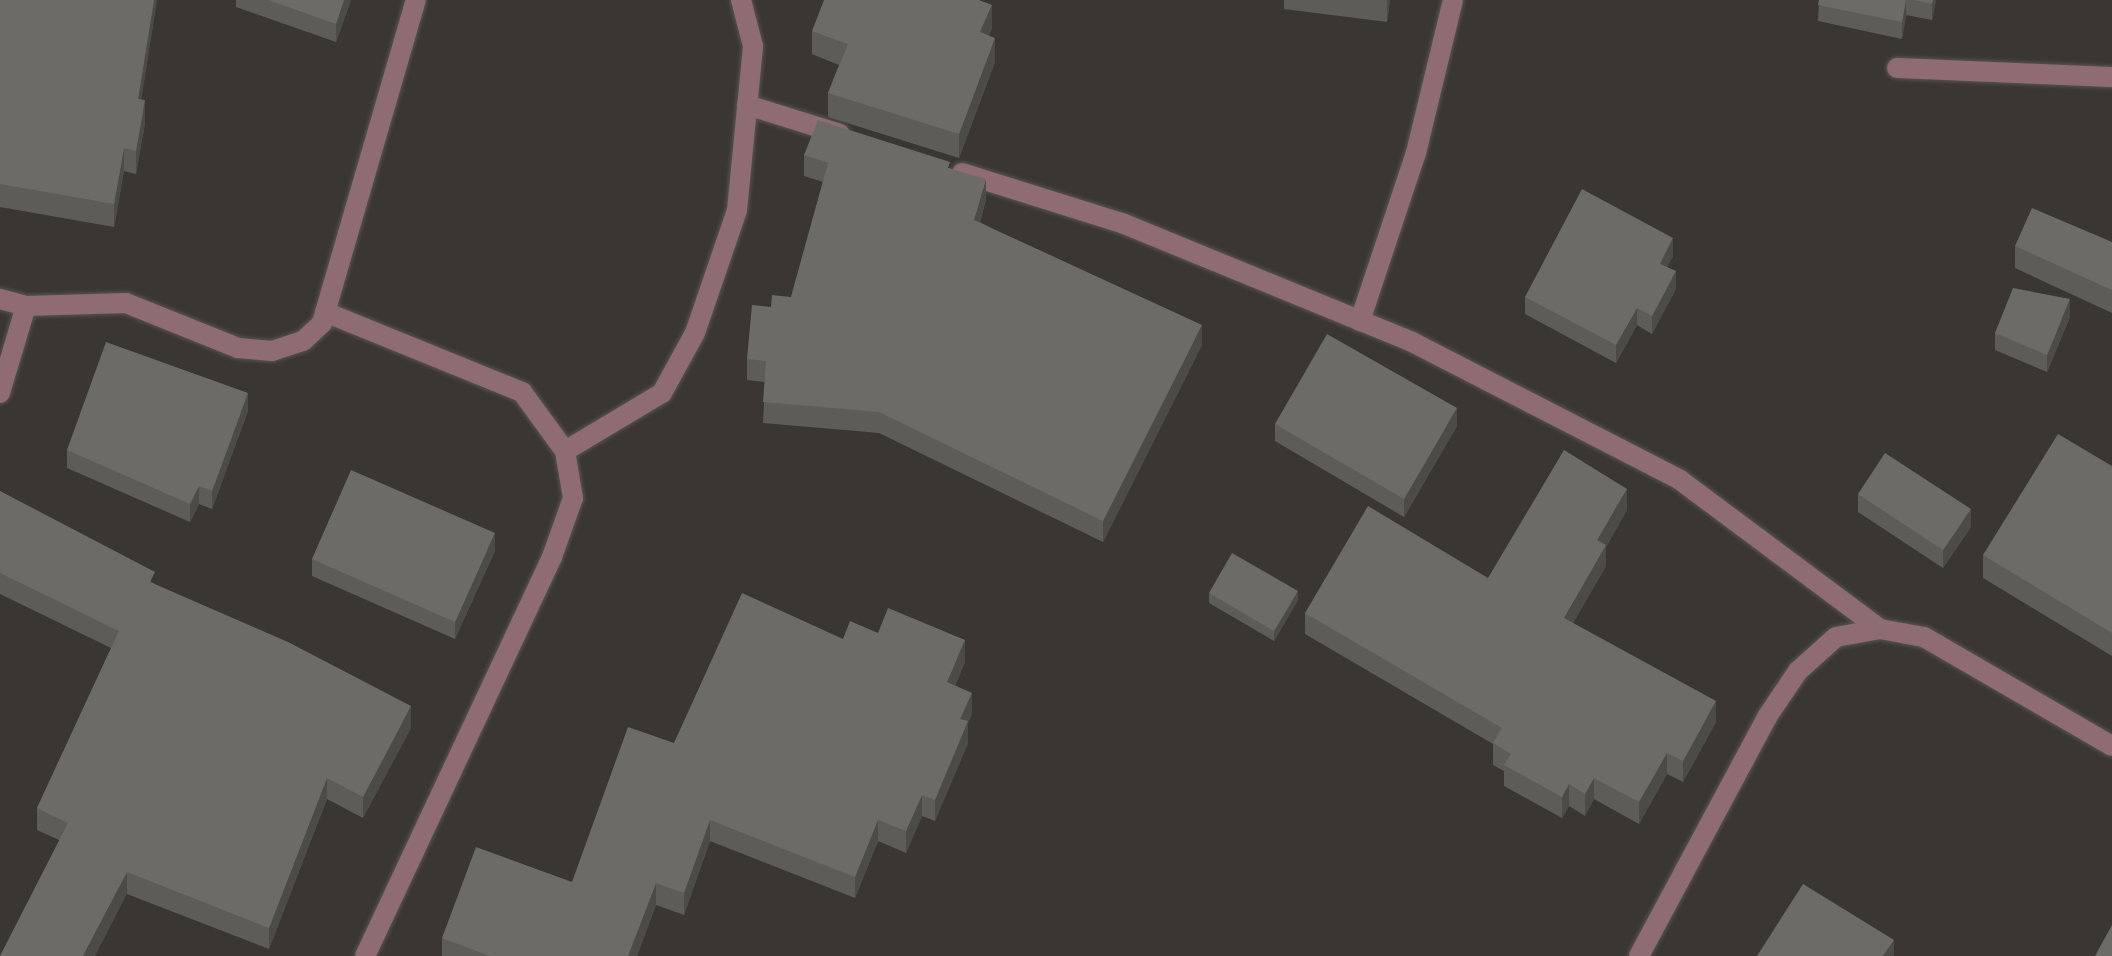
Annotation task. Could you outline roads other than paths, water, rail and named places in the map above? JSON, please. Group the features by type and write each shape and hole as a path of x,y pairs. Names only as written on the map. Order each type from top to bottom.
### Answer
{"street":[{"path":"0,299 26,306 126,303 238,348 272,351 303,341 325,312 416,0"},
{"path":"565,451 662,393 695,333 737,210 753,46 741,0"},
{"path":"1360,321 1416,153 1453,0"},
{"path":"1897,68 2112,77"},
{"path":"747,105 867,143"},
{"path":"942,167 1122,223 1412,342 1680,480 1880,629"},
{"path":"0,393 26,306"},
{"path":"325,312 522,392 565,451 573,498 552,557 365,956"},
{"path":"1639,956 1767,717 1798,671 1836,637 1880,629 1924,637 2112,746"}]}
